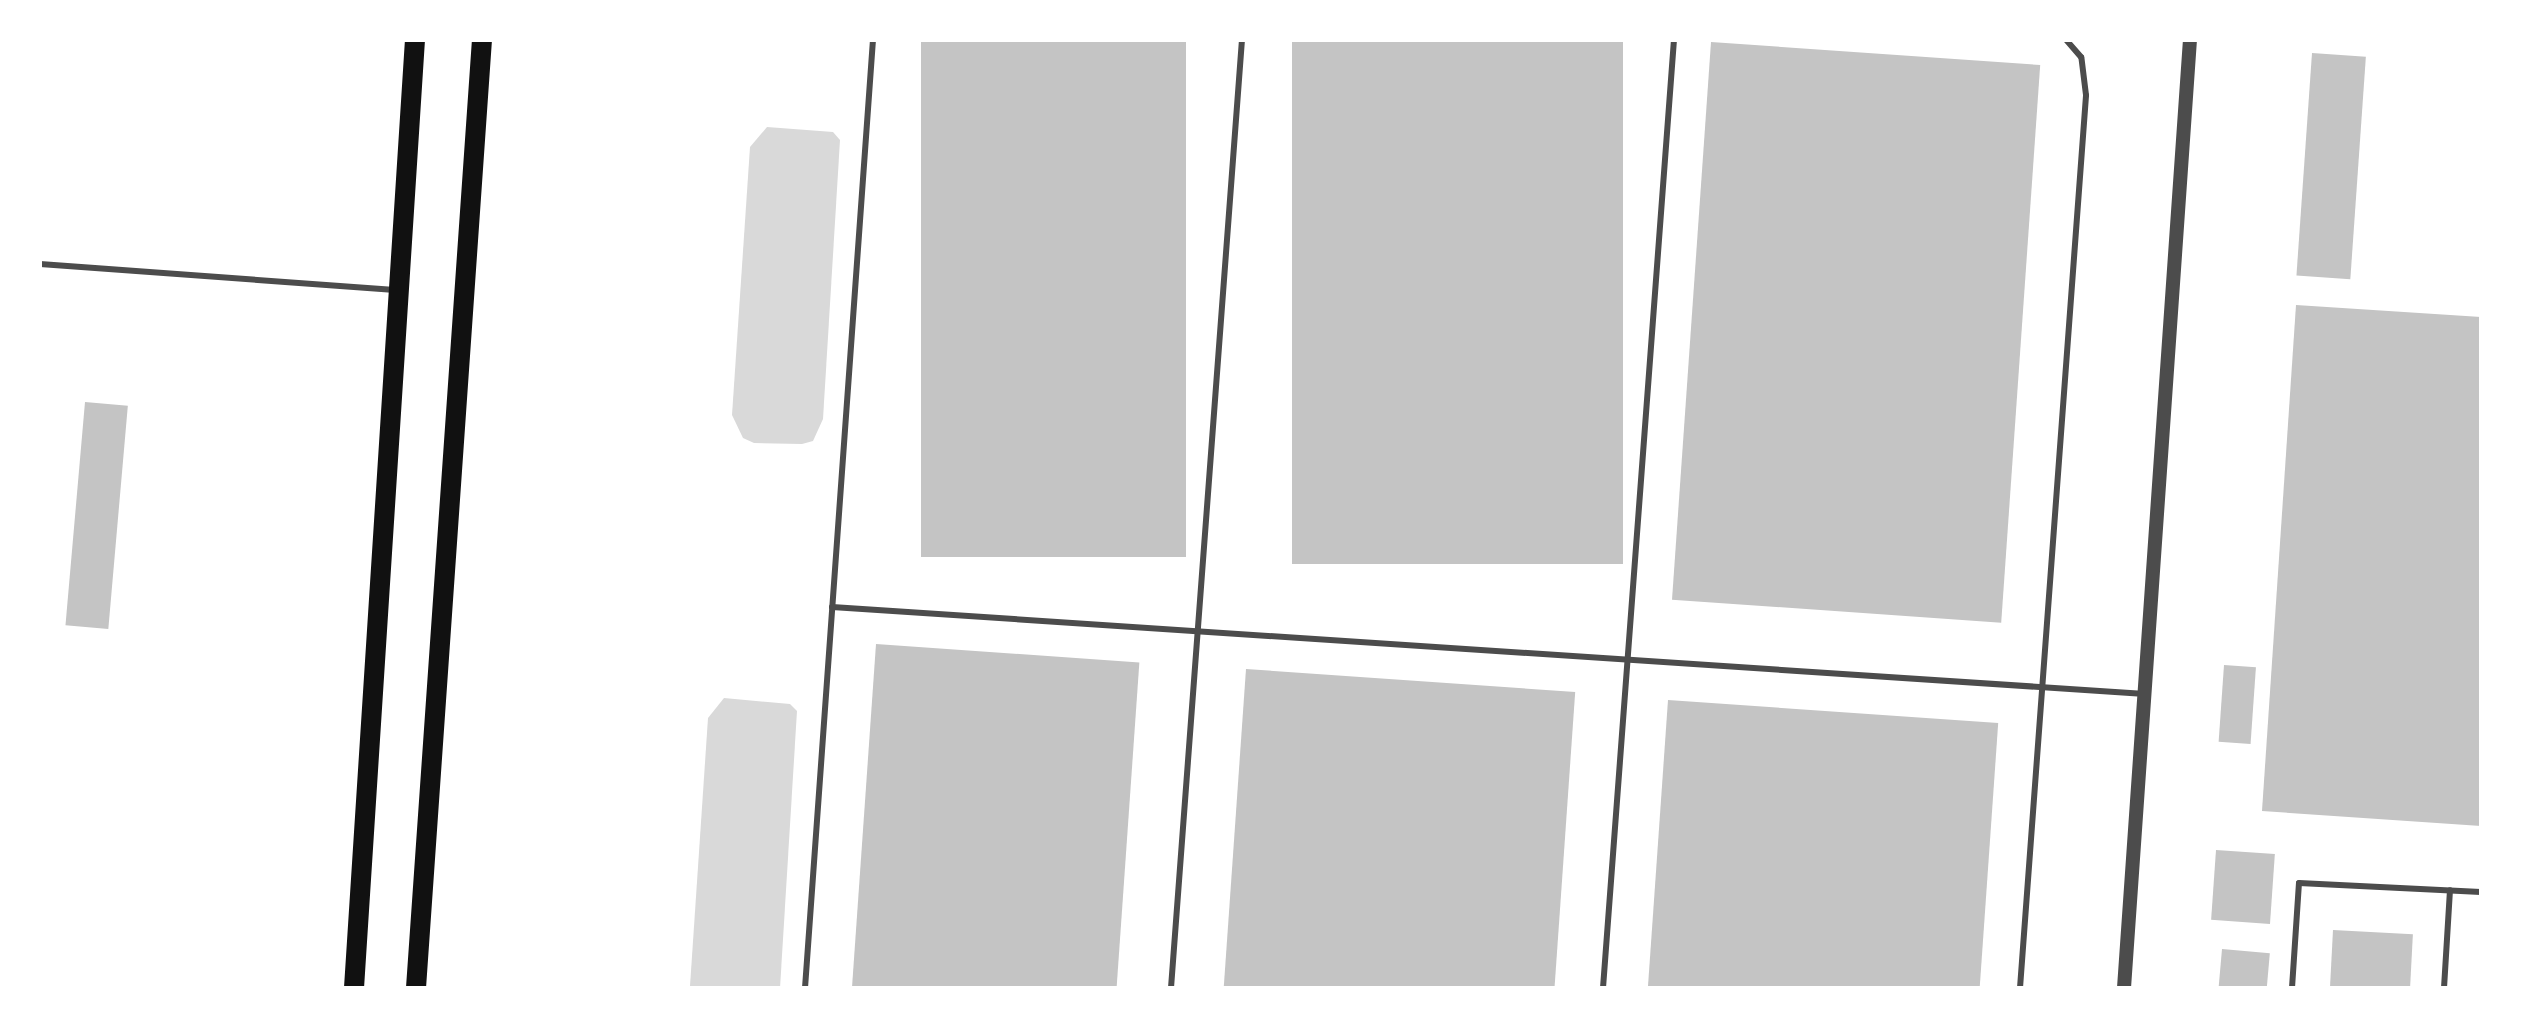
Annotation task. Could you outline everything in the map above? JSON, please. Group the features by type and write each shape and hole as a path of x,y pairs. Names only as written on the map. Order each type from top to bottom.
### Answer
{"main road":[{"path":"354,988 415,40"},
{"path":"416,988 482,40"}],"street":[{"path":"2124,988 2190,40"}],"lane":[{"path":"805,988 873,40"},
{"path":"1171,988 1242,40"},
{"path":"1603,988 1674,40"},
{"path":"2020,988 2086,95 2081,57 2066,40"},
{"path":"40,264 399,291"},
{"path":"832,607 2145,694"},
{"path":"2292,988 2299,883 2481,892"},
{"path":"2444,988 2450,890"}],"shaded area":[{"path":"767,127 833,132 840,140 823,419 813,441 802,444 754,443 743,438 732,415 750,147"},
{"path":"724,698 790,704 797,711 780,988 690,986 708,718"}],"building":[{"path":"921,40 1186,40 1186,557 921,557"},
{"path":"1292,40 1623,40 1623,564 1292,564"},
{"path":"1711,42 2040,65 2001,623 1672,600"},
{"path":"2312,53 2366,57 2350,279 2296,275"},
{"path":"2296,305 2481,317 2481,826 2262,811"},
{"path":"85,402 128,406 108,629 65,625"},
{"path":"876,644 1139,662 1117,988 852,988"},
{"path":"2224,665 2256,667 2251,744 2219,742"},
{"path":"1246,669 1575,692 1554,988 1224,988"},
{"path":"1668,700 1998,723 1980,988 1648,988"},
{"path":"2216,850 2275,854 2270,924 2211,920"},
{"path":"2333,930 2413,934 2410,988 2330,988"},
{"path":"2222,949 2270,953 2267,988 2219,988"}]}
